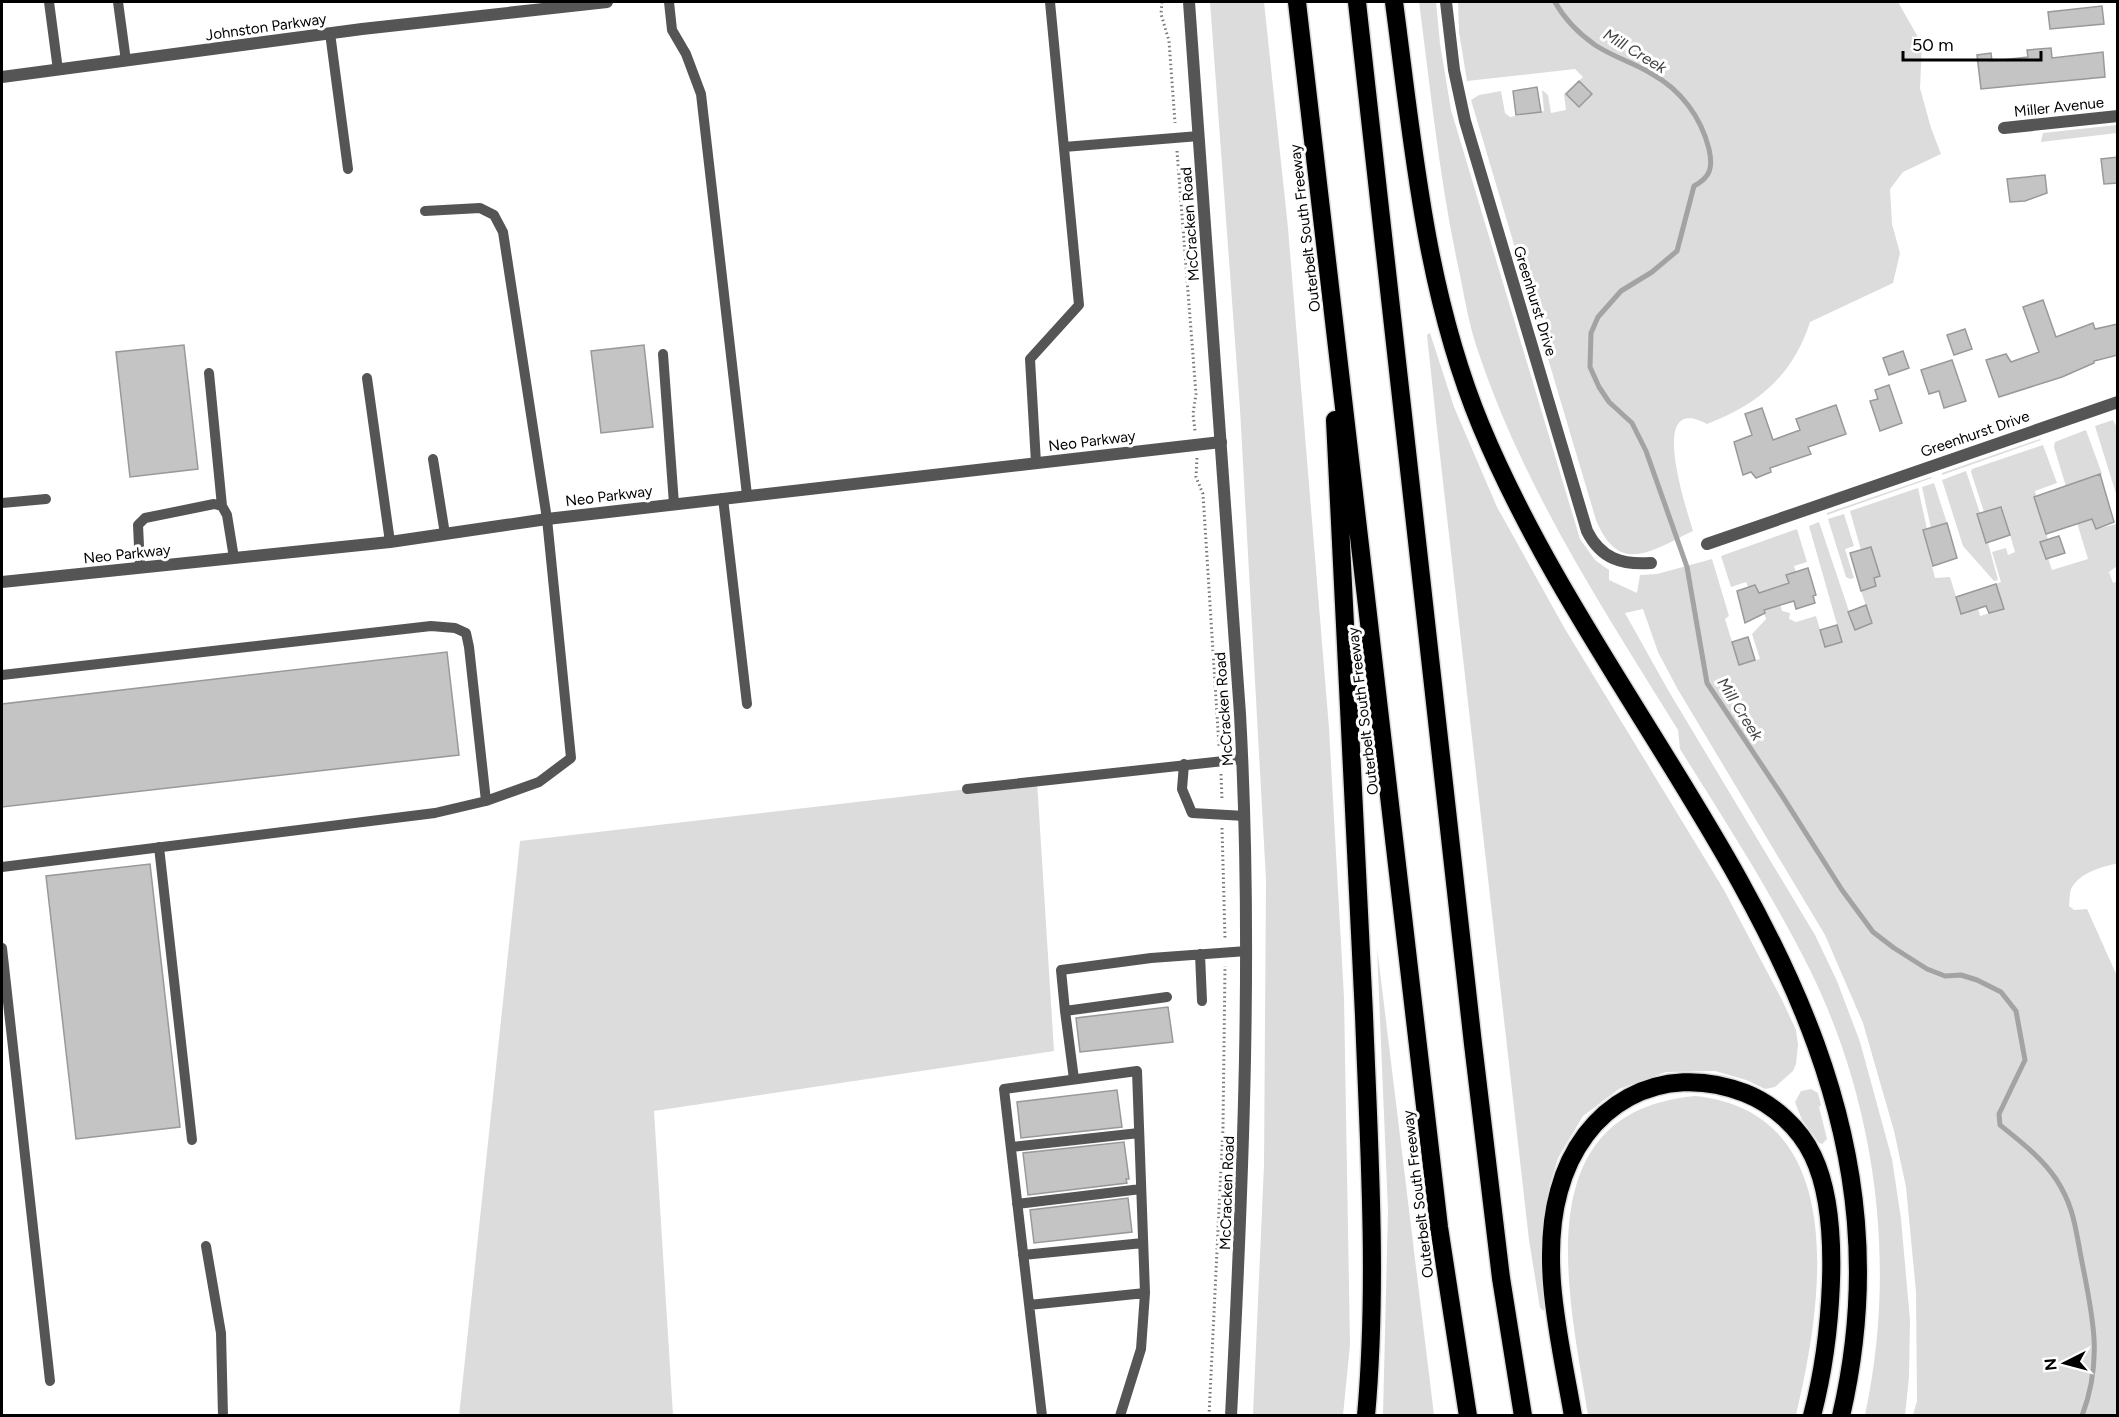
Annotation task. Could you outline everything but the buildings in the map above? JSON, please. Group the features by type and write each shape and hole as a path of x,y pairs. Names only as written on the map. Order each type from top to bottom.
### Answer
{"highway":[{"name":"Outerbelt South Freeway","path":"1297,2 1439,1227 1468,1416"},
{"path":"1357,2 1473,1044 1501,1278 1523,1416"},
{"path":"1394,2 1421,200 1436,284 1455,352 1480,423 1545,558 1754,906 1790,978 1820,1050 1839,1111 1852,1175 1859,1241 1858,1308 1850,1378 1841,1416"},
{"path":"1326,259 1355,795 1368,1128 1371,1293 1366,1416"},
{"path":"1573,1416 1556,1307 1552,1264 1554,1209 1564,1173 1581,1139 1615,1106 1643,1090 1663,1084 1696,1081 1714,1083 1752,1095 1777,1112 1803,1139 1820,1176 1830,1241 1829,1301 1820,1382 1812,1416"}],"street":[{"name":"Johnston Parkway","path":"2,77 540,5 607,2"},
{"name":"McCracken Road","path":"1189,2 1245,816 1247,951 1242,1201 1231,1416"},
{"name":"Greenhurst Drive","path":"1446,2 1454,70 1465,121 1587,531 1602,553 1613,559 1624,563 1651,562"},
{"name":"Miller Avenue","path":"2004,128 2118,116"},
{"name":"Greenhurst Drive","path":"1707,544 2118,402"},
{"name":"Neo Parkway","path":"2,582 390,542 547,519 1221,442"}],"lane":[{"path":"49,2 58,70"},
{"path":"118,2 126,61"},
{"path":"669,2 672,30 686,54 701,94 747,495"},
{"path":"1036,463 1030,359 1079,305 1050,2"},
{"path":"330,33 348,168"},
{"path":"1064,147 1198,136"},
{"path":"2,867 435,813 486,801 539,782 571,758 547,519 503,232 494,215 480,208 425,211"},
{"path":"663,354 674,504"},
{"path":"208,372 222,506 227,515 234,558"},
{"path":"367,378 390,542"},
{"path":"433,459 445,534"},
{"path":"723,498 747,704"},
{"path":"2,503 46,499"},
{"path":"140,567 138,525 145,518 214,504 222,506"},
{"path":"2,675 430,626 455,628 466,633 470,647 486,801"},
{"path":"967,789 1242,759"},
{"path":"1184,764 1182,789 1192,813 1245,816"},
{"path":"159,847 192,1140"},
{"path":"2,948 50,1380"},
{"path":"1074,1079 1061,970 1247,951"},
{"path":"1200,954 1202,1000"},
{"path":"1065,1011 1167,997"},
{"path":"1042,1416 1004,1089 1137,1071 1145,1293 1141,1349 1120,1416"},
{"path":"1011,1147 1139,1133"},
{"path":"1017,1204 1141,1189"},
{"path":"1023,1255 1143,1243"},
{"path":"206,1246 220,1333 223,1416"},
{"path":"1029,1305 1145,1293"}],"path":[{"path":"1162,2 1161,14 1169,40 1196,394 1194,417"}],"shaded area":[{"path":"1210,2 1264,2 1288,228 1329,728 1344,997 1350,1345 1343,1415 1253,1415 1264,1165 1266,880 1240,409"},
{"path":"1419,2 1436,2 1440,44 1451,110 1580,539 1595,560 1609,570 1609,580 1637,593 1640,575 1657,574 1712,559 1729,616 1725,619 1739,665 1760,659 1752,634 1766,619 1755,585 1748,587 1746,582 1731,587 1721,556 1797,529 1807,562 1794,566 1796,572 1786,575 1789,583 1775,588 1782,611 1790,613 1789,619 1796,622 1816,616 1825,647 1842,642 1809,526 1819,522 1855,629 1872,623 1861,591 1876,586 1871,547 1861,550 1850,511 1918,488 1927,529 1923,531 1935,578 1950,577 1961,613 1978,608 1980,616 2003,609 1996,584 2001,582 1992,552 2006,548 2008,555 2015,552 2002,507 1984,512 1971,472 1972,469 2043,445 2057,483 2035,491 2048,540 2040,542 2045,559 2048,558 2052,570 2088,559 2054,447 2055,442 2086,430 2102,474 2078,483 2096,529 2117,524 2117,566 2109,572 2113,583 2118,581 2118,863 2081,877 2071,889 2069,906 2074,910 2087,909 2117,976 2117,1415 1913,1415 1917,1401 1916,1292 1906,1187 1894,1131 1863,1023 1825,935 1677,688 1658,652 1643,609 1625,613 1668,690 1815,935 1837,981 1860,1042 1892,1159 1901,1219 1910,1320 1909,1377 1905,1415 1865,1415 1875,1359 1879,1302 1879,1245 1874,1187 1865,1131 1851,1075 1832,1020 1809,968 1747,857 1680,749 1678,730 1594,594 1542,501 1498,404 1473,335 1453,241 1436,139"},
{"path":"1458,2 1898,2 1922,44 1920,88 1941,154 1903,172 1890,189 1892,224 1900,253 1893,283 1810,322 1794,358 1783,373 1771,386 1742,408 1707,424 1689,418 1678,424 1674,438 1675,457 1693,531 1650,551 1637,554 1626,553 1615,548 1605,537 1596,520 1471,100 1479,95 1501,91 1505,113 1510,117 1544,111 1542,90 1548,95 1551,113 1566,110 1564,94 1583,77 1575,69 1467,81 1459,32"},
{"path":"2117,125 2117,133 2041,142 2043,133"},
{"path":"1430,333 1454,407 1497,507 1565,629 1724,890 1783,1002 1796,1030 1798,1045 1793,1071 1775,1087 1765,1089 1746,1080 1715,1071 1666,1072 1619,1089 1583,1116 1558,1158 1549,1187 1543,1236 1544,1311 1540,1308 1529,1240 1437,429 1427,335"},
{"path":"2113,420 2117,428 2117,497 2095,426"},
{"path":"2041,440 1942,475 1942,473"},
{"path":"1966,471 1998,580 1994,581 1963,546 1942,480"},
{"path":"1932,478 1827,515 1827,513"},
{"path":"1934,483 1947,523 1931,528 1922,487"},
{"path":"1844,514 1854,546 1845,549 1854,578 1850,579 1846,577 1828,519"},
{"path":"1037,781 1054,1051 654,1111 673,1415 459,1416 520,841"},
{"path":"1377,947 1434,1415 1383,1415 1388,1210"},
{"path":"1811,1089 1818,1093 1821,1105 1819,1107 1827,1139 1822,1144 1802,1120 1795,1102 1801,1091"},
{"path":"1695,1096 1746,1110 1781,1137 1803,1175 1814,1221 1817,1270 1806,1371 1796,1415 1588,1415 1573,1318 1568,1267 1570,1218 1580,1173 1603,1136 1640,1110"}],"waterway":[{"name":"Mill Creek","path":"1555,2 1572,26 1595,45 1645,70 1681,96 1701,126 1709,149 1711,161 1709,171 1704,179 1694,186 1677,251 1652,272 1621,291 1598,317 1591,333 1590,367 1609,402 1632,423 1646,451 1687,567 1707,683 1842,890 1873,932 1927,969 1945,976 1961,975 2001,992 2016,1011 2025,1060 1999,1114 2000,1125 2030,1150 2050,1171 2062,1189 2073,1217 2094,1336 2093,1375 2082,1416"}]}
